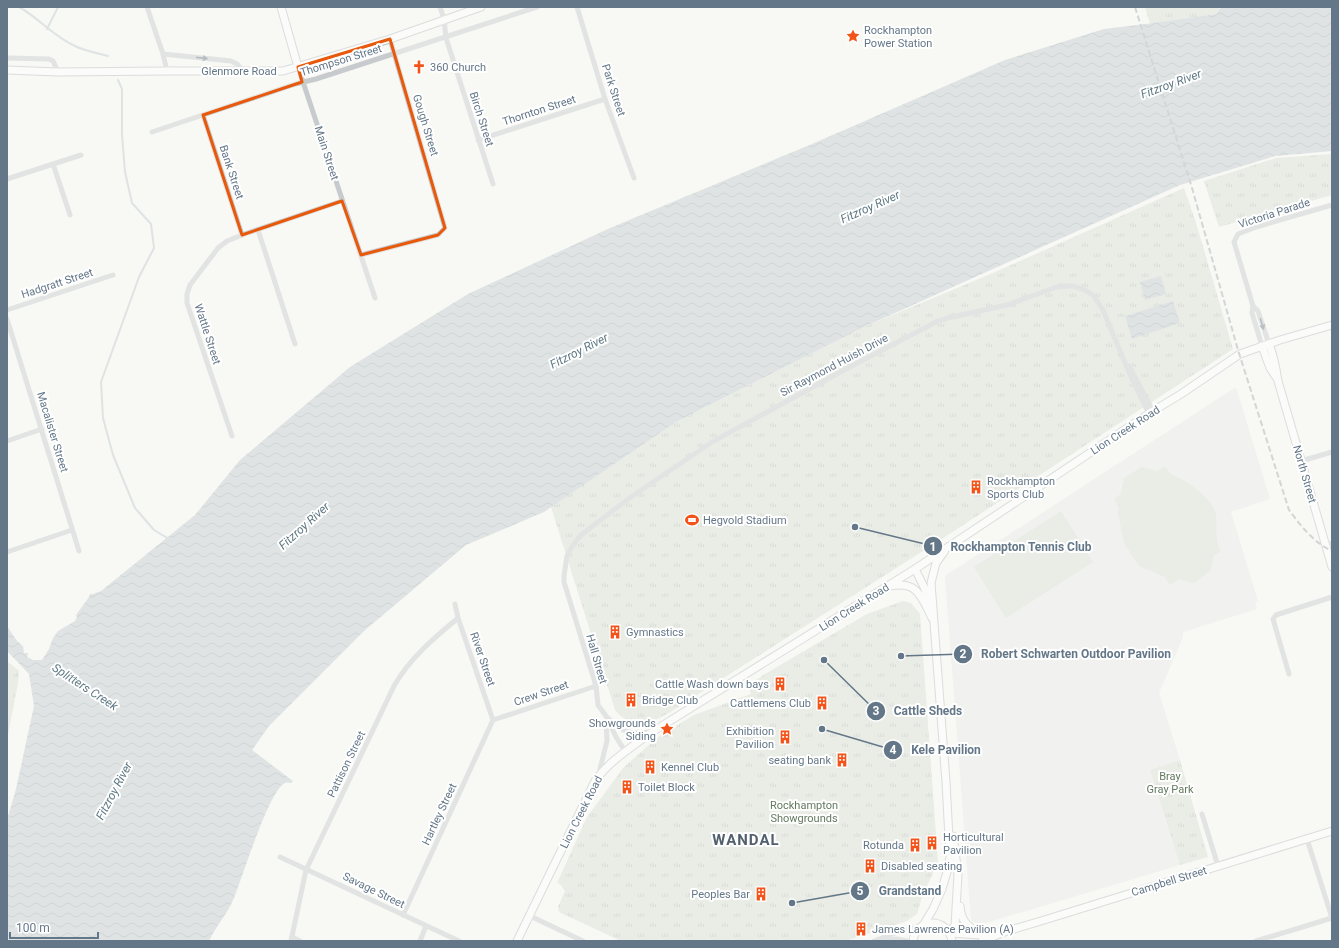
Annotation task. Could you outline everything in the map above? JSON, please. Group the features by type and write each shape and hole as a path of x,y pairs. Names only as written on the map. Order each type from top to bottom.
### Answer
{"street":[{"path":"147,7 163,54 167,71"},
{"name":"Main Street","path":"281,7 298,67 375,298"},
{"name":"Birch Street","path":"440,7 444,19 446,38 493,184"},
{"name":"Glenmore Road","path":"7,70 58,72 278,72 390,39 481,7"},
{"name":"Thompson Street","path":"152,132 303,82 446,38 537,7"},
{"name":"Park Street","path":"577,7 605,99 634,178"},
{"name":"Gough Street","path":"361,255 438,235 445,228 390,39"},
{"path":"163,54 231,61 243,71"},
{"path":"7,58 49,59 53,61 58,72"},
{"name":"Thornton Street","path":"478,140 605,99"},
{"name":"Bank Street","path":"203,115 242,235"},
{"path":"7,179 81,155"},
{"path":"53,164 70,215"},
{"path":"242,235 342,201"},
{"name":"Victoria Parade","path":"1236,249 1234,242 1238,234 1332,205"},
{"path":"258,230 295,344"},
{"name":"Wattle Street","path":"232,436 191,316 187,303 187,294 190,285 218,248 227,241 242,235"},
{"name":"North Street","path":"1236,249 1253,306 1258,311 1265,345 1276,366 1278,381 1332,567"},
{"name":"Hadgratt Street","path":"7,310 113,275"},
{"name":"Sir Raymond Huish Drive","path":"565,566 567,556 571,548 581,535 631,497 708,444 848,368 942,320 1007,305 1057,287 1073,286 1085,290 1094,296 1099,302 1121,354 1151,413"},
{"name":"Macalister Street","path":"7,319 79,551"},
{"name":"Lion Creek Road","path":"517,941 595,781 602,772 625,751 652,732 915,569 1181,394 1236,356 1265,345 1332,325"},
{"path":"7,441 42,429"},
{"path":"1302,462 1332,452"},
{"path":"7,552 72,530"},
{"path":"1324,540 1332,545"},
{"path":"913,941 914,934 922,926 933,909 947,872 950,856 946,782 933,622 932,578 936,563 946,548"},
{"name":"Hall Street","path":"565,566 564,582 596,686 598,705 606,716 616,737 625,751"},
{"path":"915,569 925,590 933,622"},
{"path":"886,587 902,585 916,590 933,622"},
{"path":"1289,674 1273,619 1276,615 1332,597"},
{"name":"River Street","path":"455,604 458,618 493,720"},
{"name":"Pattison Street","path":"291,939 306,870 394,686 403,670 426,645 458,618"},
{"name":"Crew Street","path":"493,720 596,686"},
{"path":"606,716 618,728 630,733 640,734 652,732"},
{"path":"602,772 600,769 607,740 606,716"},
{"name":"Hartley Street","path":"403,916 493,720"},
{"path":"946,782 958,874 960,914 963,921 982,938"},
{"path":"1202,814 1218,866"},
{"name":"Campbell Street","path":"949,932 982,938 1332,832"},
{"path":"1256,941 1332,918 1307,839"},
{"name":"Savage Street","path":"280,858 359,893 403,916 459,941"},
{"path":"949,932 955,926 958,874"},
{"path":"530,916 583,941"},
{"path":"874,941 903,930 935,923 945,927 949,932 952,941"},
{"path":"420,941 426,926"},
{"path":"291,939 300,941"},
{"path":"884,941 896,939 907,941"}],"highlighted area":[{"path":"390,39 443,217 445,228 438,235 361,255 342,201 242,235 203,115 302,82 298,67"}],"shaded area":[{"path":"1236,387 1270,499 1231,512 1258,601 1255,602 1257,609 1183,632 1183,637 1159,693 1180,760 1150,770 1180,865 979,925 971,920 945,576"}],"green space":[{"path":"1145,7 1220,7 1216,14 1150,24"},
{"path":"1332,154 1332,195 1219,227 1204,181 1276,158"},
{"path":"1184,188 1196,223 1233,349 934,544 667,714 652,721 639,724 627,721 615,710 551,507 676,422 866,326 993,273"},
{"path":"1165,466 1170,474 1176,476 1203,495 1215,511 1217,542 1221,551 1214,555 1210,571 1194,583 1178,579 1170,585 1165,577 1139,566 1124,543 1118,512 1119,508 1114,499 1121,494 1124,478 1142,467 1157,471"},
{"path":"1061,511 1093,562 1006,618 974,567"},
{"name":"Rockhampton Showgrounds","path":"903,601 911,603 920,614 938,862 922,897 917,914 907,921 845,941 621,941 559,912 558,907 565,891 560,884 557,883 587,817 624,767 658,737 694,715 751,694 748,685 765,674 867,614"},
{"path":"7,661 19,671 7,740"},
{"name":"Bray Gray Park","path":"1180,760 1208,857 1180,865 1150,770"}],"water":[{"path":"1221,7 1332,7 1332,151 1275,156 1180,185 866,326 676,422 544,512 466,545 364,631 269,726 252,750 293,781 291,783 285,783 271,801 256,836 234,898 229,909 209,941 7,941 7,820 16,789 34,706 29,674 7,651 7,626 17,641 23,646 24,653 28,653 27,657 33,660 42,660 58,631 75,621 77,617 76,615 90,594 101,591 195,515 240,460 350,367 468,294 610,228 812,144 1005,60 1104,29 1216,14"},
{"path":"1161,276 1166,294 1145,300 1140,282"},
{"path":"1173,301 1180,323 1132,339 1125,316"}],"waterway":[{"path":"19,7 67,42 83,49 108,56"},
{"path":"47,29 58,7"},
{"path":"118,80 122,89 122,135 125,172 132,203 151,224 154,248 139,277 101,382 103,418 113,455 135,508 154,530 169,539"}],"railway":[{"path":"1135,7 1192,188 1238,350 1289,510 1313,538 1332,551"}],"place":[{"name":"Rockhampton Power Station","path":"853,36"},
{"name":"360 Church","path":"419,67"},
{"name":"Rockhampton Sports Club","path":"976,487"},
{"name":"Hegvold Stadium","path":"692,520"},
{"name":"Rockhampton Tennis Club","path":"855,527"},
{"name":"Gymnastics","path":"615,632"},
{"name":"Robert Schwarten Outdoor Pavilion","path":"901,656"},
{"name":"Cattle Sheds","path":"824,660"},
{"name":"Cattle Wash down bays","path":"780,684"},
{"name":"Bridge Club","path":"631,700"},
{"name":"Cattlemens Club","path":"822,703"},
{"name":"Showgrounds Siding","path":"667,729"},
{"name":"Kele Pavilion","path":"822,729"},
{"name":"Exhibition Pavilion","path":"785,737"},
{"name":"seating bank","path":"842,760"},
{"name":"Kennel Club","path":"650,767"},
{"name":"Toilet Block","path":"627,787"},
{"name":"Horticultural Pavilion","path":"932,843"},
{"name":"Rotunda","path":"915,845"},
{"name":"Disabled seating","path":"870,866"},
{"name":"Peoples Bar","path":"761,894"},
{"name":"Grandstand","path":"792,903"},
{"name":"James Lawrence Pavilion (A)","path":"861,929"}],"district":[{"name":"WANDAL","path":"746,840"}],"water label":[{"name":"Fitzroy River","path":"1171,84"},
{"name":"Fitzroy River","path":"870,207"},
{"name":"Fitzroy River","path":"579,351"},
{"name":"Fitzroy River","path":"304,526"},
{"name":"Splitters Creek","path":"85,687"},
{"name":"Fitzroy River","path":"114,791"}]}
